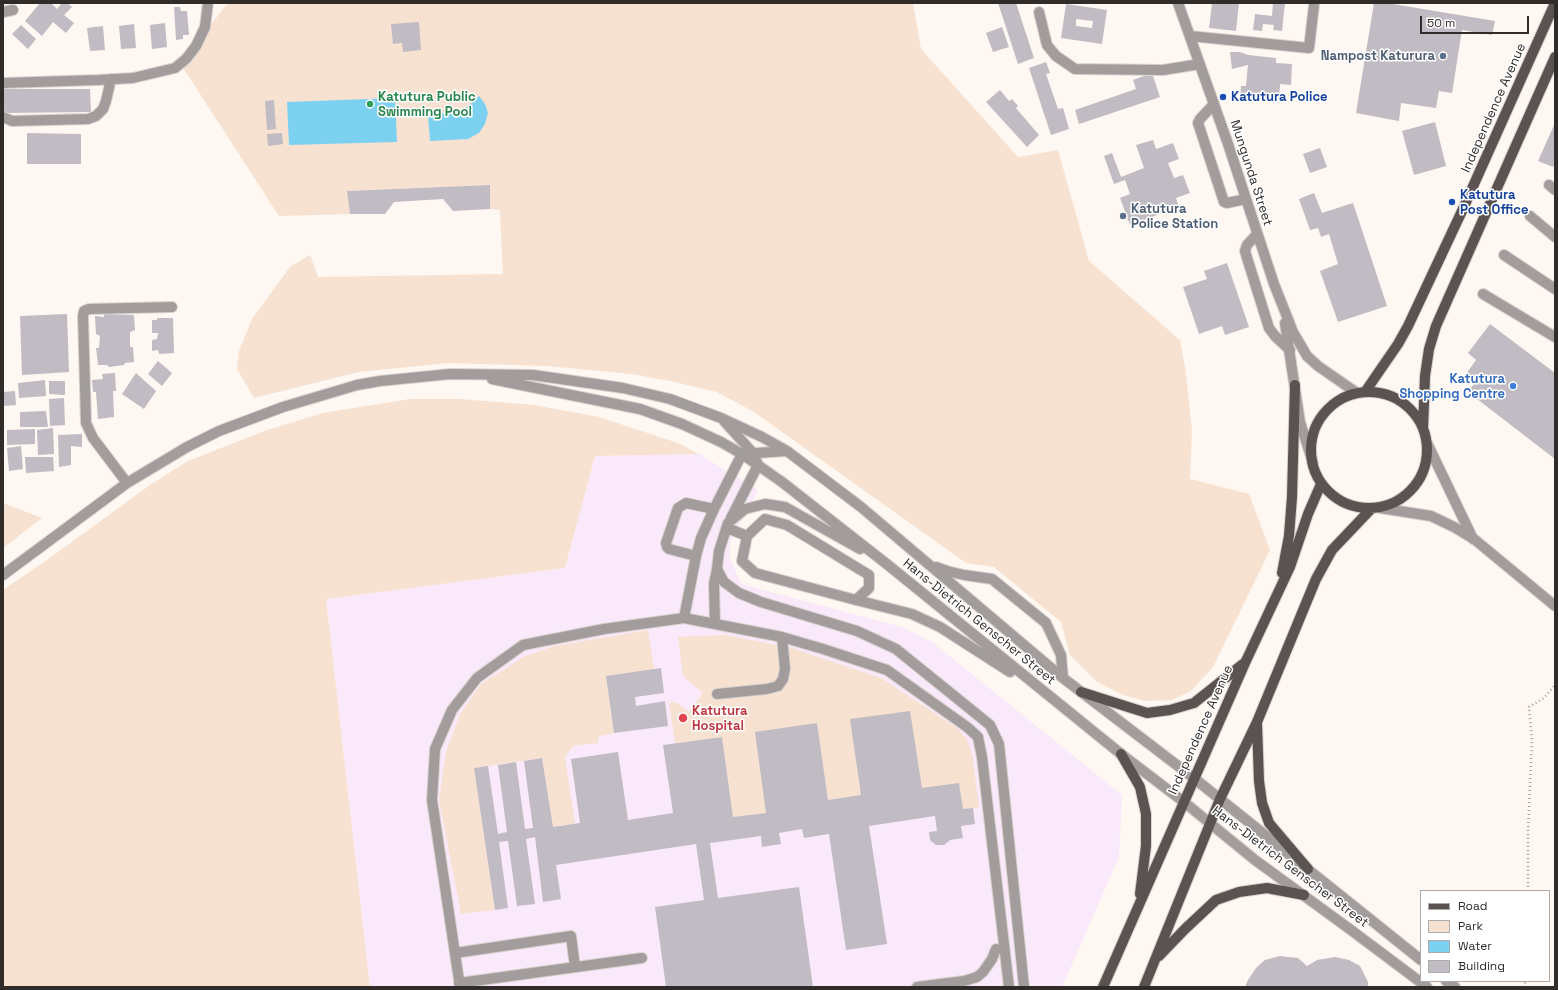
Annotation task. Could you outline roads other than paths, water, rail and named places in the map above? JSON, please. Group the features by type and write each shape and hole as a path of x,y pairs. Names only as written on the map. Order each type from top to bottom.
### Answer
{"main road":[{"name":"Independence Avenue","path":"1361,392 1398,344 1408,326 1462,211 1555,3"},
{"path":"1144,987 1220,799 1257,722 1316,579 1332,550 1376,509 1394,503 1406,496 1416,485 1424,472 1427,458 1427,443 1424,429 1425,376 1429,349 1436,326 1555,57"},
{"path":"1279,589 1289,536 1292,497 1295,385"},
{"path":"1376,509 1352,506 1335,498 1322,484 1316,474 1311,450 1312,437 1317,425 1333,404 1344,397 1361,392 1380,393 1394,397 1406,405 1416,416 1424,429"},
{"name":"Independence Avenue","path":"1103,987 1245,663 1290,567 1308,514 1322,484"},
{"path":"1081,692 1147,712 1170,710 1194,703 1245,663"},
{"path":"1257,722 1259,781 1262,804 1269,823 1308,869"},
{"path":"1121,754 1140,787 1146,814 1146,846 1139,904"},
{"path":"1155,960 1216,900 1238,892 1267,888 1304,895"}],"street":[{"path":"3,83 133,78 175,68 186,59 196,46 205,27 208,3"},
{"name":"Mungunda Street","path":"1178,3 1214,104 1282,306"},
{"path":"1190,36 1308,48 1314,4"},
{"path":"1039,12 1047,45 1056,56 1076,68 1163,70 1200,64"},
{"path":"3,117 12,121 88,119 96,116 103,109 112,79"},
{"path":"1214,104 1198,123 1224,202 1227,203 1246,200"},
{"path":"1530,216 1555,237"},
{"path":"1258,234 1247,245 1245,251 1269,328 1290,350"},
{"path":"1504,254 1555,289"},
{"path":"1483,294 1555,337"},
{"path":"1282,306 1293,332 1307,356 1318,366 1361,392"},
{"path":"1282,306 1300,422 1313,464"},
{"path":"127,483 94,438 86,424 84,311 89,309 172,307"},
{"name":"Hans-Dietrich Genscher Street","path":"3,575 127,483 187,447 219,431 283,407 358,386 380,381 450,374 533,375 623,388 670,399 721,418 762,437 787,451 862,507 1063,678 1220,799 1420,959"},
{"name":"Hans-Dietrich Genscher Street","path":"469,374 640,409 682,424 748,453 758,465 888,565 1121,754 1184,802 1255,860 1420,982"},
{"path":"721,418 748,453"},
{"path":"1427,443 1474,539"},
{"path":"748,453 787,451"},
{"path":"684,618 701,538 714,509 748,453"},
{"path":"715,623 714,584 719,551 727,526 758,465"},
{"path":"696,556 669,549 667,547 666,543 678,508 686,503 714,509"},
{"path":"727,526 745,509 765,504 785,507 888,565"},
{"path":"1376,509 1432,516 1454,527 1474,539 1555,606"},
{"path":"856,600 870,588 869,575 787,525 765,519 747,536 742,560 755,573 856,600 912,614 940,627 1053,698"},
{"path":"727,526 747,536"},
{"path":"927,563 953,572 992,579 1046,623 1061,655 1063,678"},
{"path":"717,569 724,582 739,593 762,602 857,631 896,649 990,725 999,744 1024,987"},
{"path":"642,958 460,985 432,800 435,749 452,710 476,678 523,645 604,629 684,618 760,632 823,649 887,670 978,736 982,757 1009,987"},
{"path":"717,694 767,689 778,686 785,669 782,638"},
{"path":"455,953 571,936 575,967"},
{"path":"917,987 964,984 983,972 992,959 996,949"}],"water":[{"path":"479,96 485,104 488,113 485,124 479,133 468,139 430,141 428,115 462,112"},
{"path":"395,98 397,142 289,145 287,102"}],"place":[{"name":"Nampost Katurura","path":"1443,56"},
{"name":"Katutura Police","path":"1223,97"},
{"name":"Katutura Public Swimming Pool","path":"370,104"},
{"name":"Katutura Post Office","path":"1452,202"},
{"name":"Katutura Police Station","path":"1123,216"},
{"name":"Katutura Shopping Centre","path":"1513,386"},
{"name":"Katutura Hospital","path":"683,718"}]}
